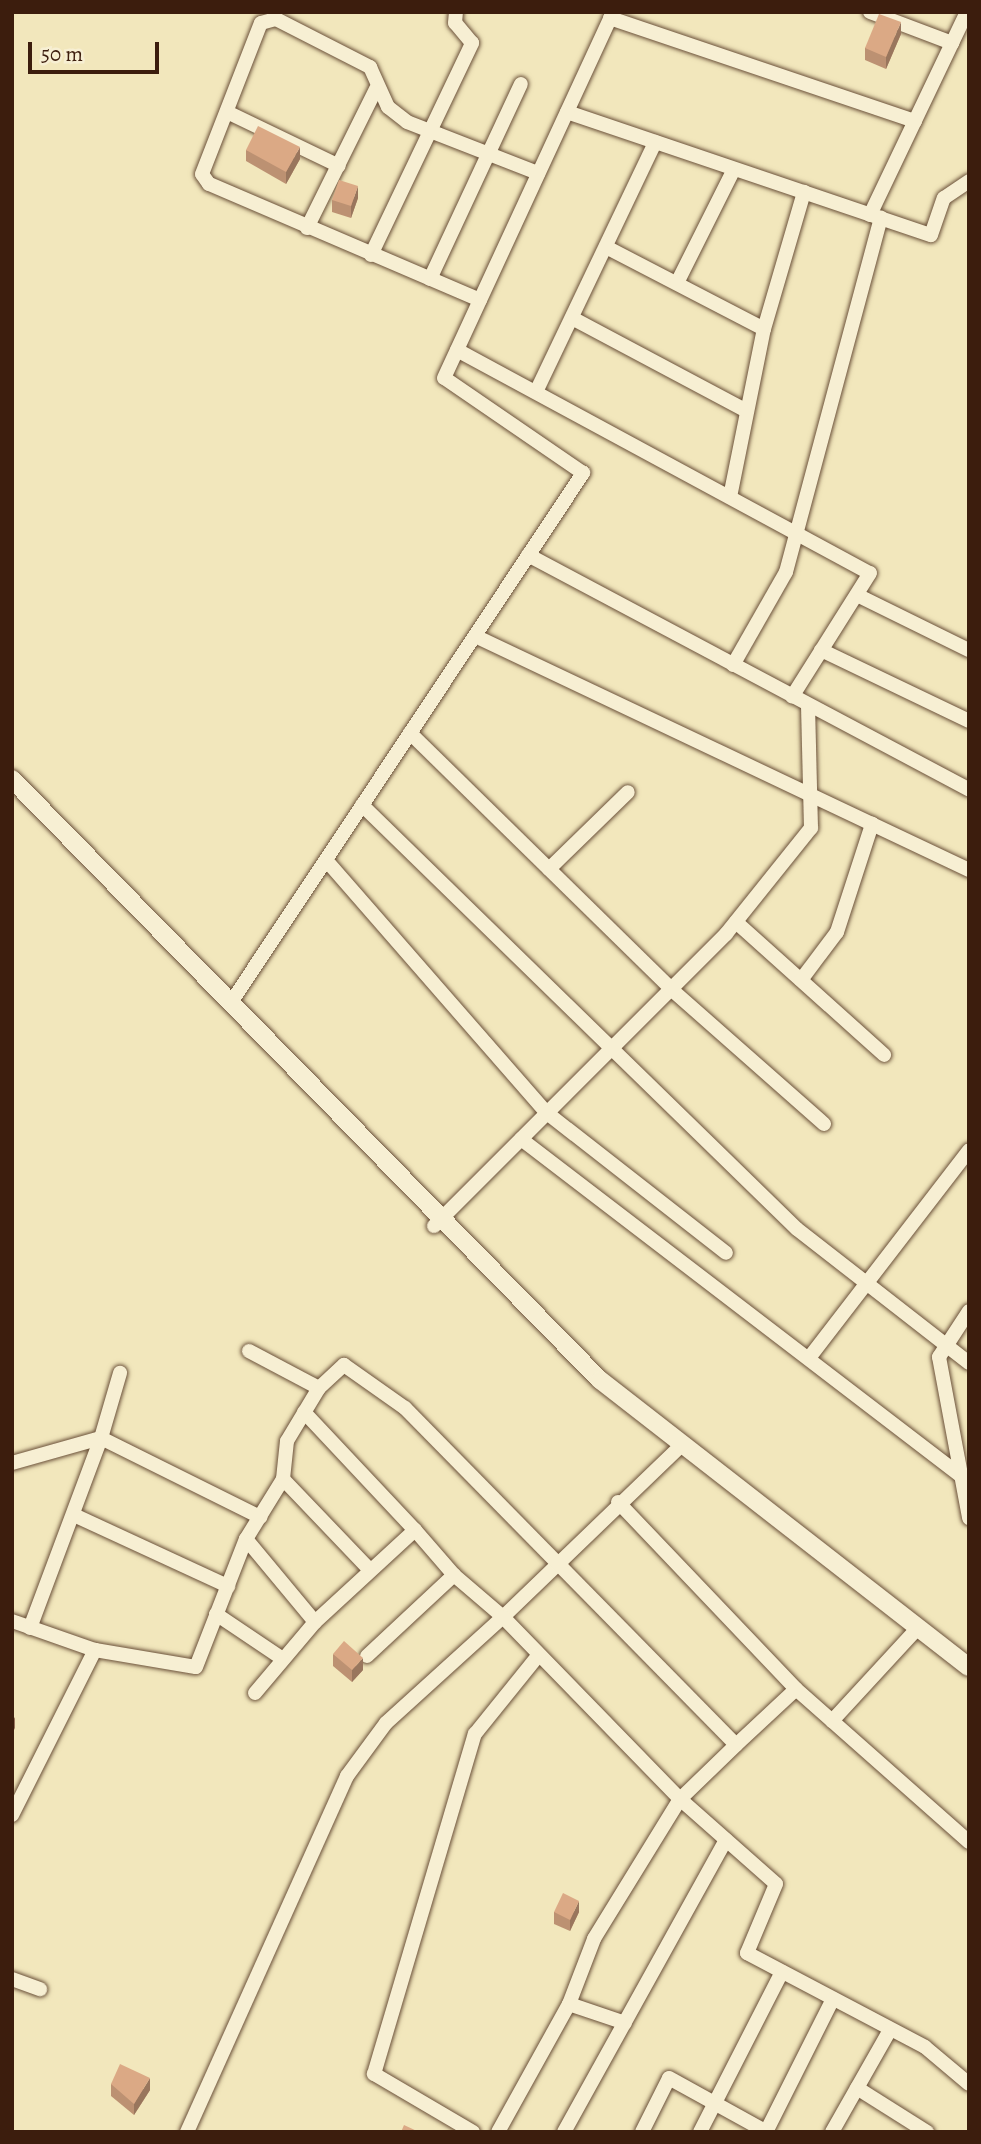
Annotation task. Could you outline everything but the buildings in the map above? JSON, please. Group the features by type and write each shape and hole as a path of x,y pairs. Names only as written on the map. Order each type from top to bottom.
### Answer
{"street":[{"path":"371,255 472,43 455,23 456,12"},
{"path":"870,12 952,43"},
{"path":"733,665 786,572 875,217 915,121 967,12"},
{"path":"230,1004 583,473 444,378 612,15 915,121"},
{"path":"480,300 209,184 202,174 261,23 276,19 370,67 376,89 407,122 538,173"},
{"path":"430,279 520,84"},
{"path":"307,228 376,89"},
{"path":"227,112 339,166"},
{"path":"567,112 931,235 944,198 969,181"},
{"path":"536,393 655,142"},
{"path":"677,283 734,169"},
{"path":"730,497 764,329 804,192"},
{"path":"606,247 764,329"},
{"path":"572,318 747,411"},
{"path":"457,350 870,573 792,697"},
{"path":"528,555 808,706 969,789"},
{"path":"857,595 969,650"},
{"path":"475,636 969,870"},
{"path":"821,650 969,720"},
{"path":"437,1223 736,922 811,828 808,706"},
{"path":"410,733 671,989 824,1124"},
{"path":"12,779 437,1223 600,1380 915,1631 969,1667"},
{"path":"549,869 628,792"},
{"path":"362,805 609,1051 797,1229 969,1363"},
{"path":"800,980 837,932 872,824"},
{"path":"326,860 547,1113 726,1253"},
{"path":"736,922 884,1055"},
{"path":"521,1139 964,1478"},
{"path":"809,1358 969,1150"},
{"path":"969,1311 939,1357 964,1478 969,1518"},
{"path":"249,1351 319,1388"},
{"path":"12,1621 95,1650 197,1667 246,1539 283,1479 287,1441 319,1388 344,1365 405,1408 736,1745"},
{"path":"30,1628 74,1516 120,1373"},
{"path":"304,1412 454,1575 503,1617 680,1799 776,1884 747,1953 890,2029 969,2084"},
{"path":"12,1464 101,1438 260,1517"},
{"path":"187,2132 346,1776 386,1723 503,1617 558,1565 618,1502 682,1445"},
{"path":"283,1479 370,1570"},
{"path":"618,1502 796,1689 969,1842"},
{"path":"74,1516 228,1586"},
{"path":"255,1693 280,1657 415,1530"},
{"path":"246,1539 315,1622"},
{"path":"367,1656 454,1575"},
{"path":"216,1614 280,1657"},
{"path":"832,1721 915,1631"},
{"path":"12,1815 95,1650"},
{"path":"472,2132 374,2074 475,1734 538,1656"},
{"path":"498,2132 569,2004 594,1940 680,1799 796,1689"},
{"path":"564,2132 726,1840"},
{"path":"700,2132 782,1972"},
{"path":"12,1979 40,1989"},
{"path":"642,2132 669,2078 766,2132 833,1999"},
{"path":"569,2004 625,2023"},
{"path":"832,2132 890,2029"},
{"path":"857,2088 917,2129"}]}
